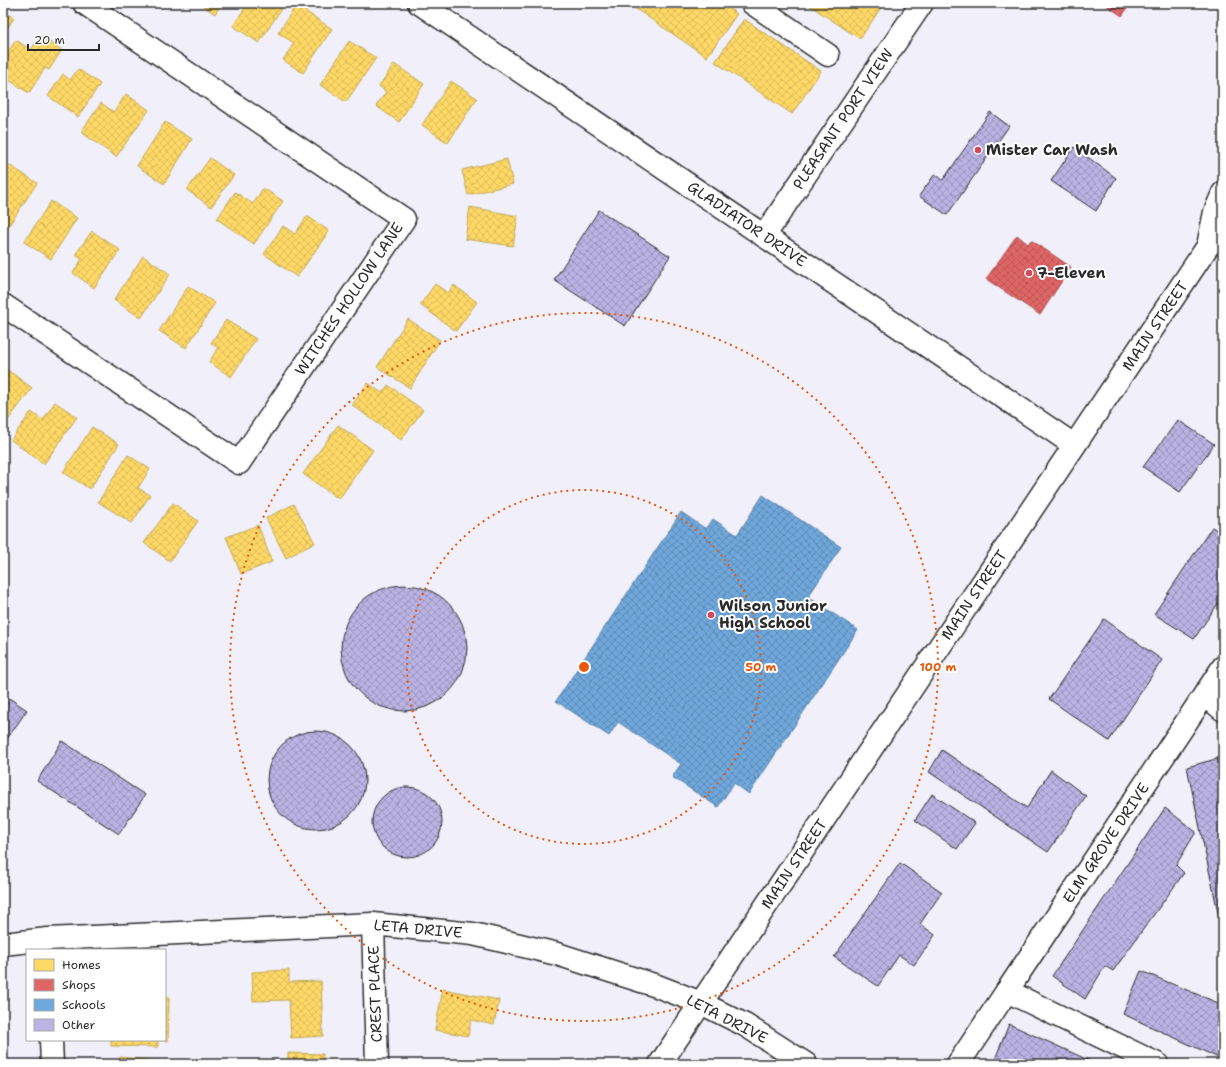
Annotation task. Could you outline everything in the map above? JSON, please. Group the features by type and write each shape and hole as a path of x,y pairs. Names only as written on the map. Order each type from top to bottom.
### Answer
{"street":[{"name":"WITCHES HOLLOW LANE","path":"3,305 239,463 404,219 84,3"},
{"name":"GLADIATOR DRIVE","path":"419,3 1074,445"},
{"path":"752,3 828,55"},
{"name":"PLEASANT PORT VIEW","path":"764,236 922,3"},
{"name":"MAIN STREET","path":"660,1064 1074,445 1216,240 1215,212 1223,193"},
{"name":"ELM GROVE DRIVE","path":"958,1064 1223,667"},
{"path":"1205,695 1223,710"},
{"name":"LETA DRIVE","path":"3,944 48,945 373,924 473,934 557,954 657,986 701,1003 745,1025 806,1064"},
{"name":"CREST PLACE","path":"373,924 377,1064"},
{"path":"1007,991 1157,1064"},
{"path":"51,1041 52,1064"}],"building: Homes":[{"path":"199,3 222,3 215,14"},
{"path":"248,3 285,3 259,43 233,26"},
{"path":"631,3 722,3 737,14 707,57 630,5"},
{"path":"806,3 884,3 860,39"},
{"path":"296,5 332,29 303,73 283,60 294,43 278,33"},
{"path":"3,11 14,18 3,35"},
{"path":"744,19 821,71 792,114 715,62"},
{"path":"40,36 62,50 49,70 45,68 29,93 3,76 3,59 16,40 31,50"},
{"path":"349,41 376,58 346,102 320,85"},
{"path":"394,64 424,84 399,122 376,106 386,92 379,86"},
{"path":"78,69 100,84 78,117 48,96 63,74 70,80"},
{"path":"451,81 477,98 448,143 422,125"},
{"path":"126,94 149,110 116,157 81,132 101,103 114,112"},
{"path":"165,122 192,139 164,184 137,166"},
{"path":"210,158 234,175 211,207 187,190"},
{"path":"507,159 513,184 468,195 462,170"},
{"path":"3,161 37,183 6,230 3,228"},
{"path":"263,188 283,201 254,244 217,219 235,192 253,204"},
{"path":"51,201 77,218 51,259 24,242"},
{"path":"470,207 518,216 513,246 465,239"},
{"path":"307,216 329,231 297,277 264,254 283,226 295,234"},
{"path":"92,231 120,250 94,288 73,273 82,259 75,255"},
{"path":"143,256 170,274 141,318 114,300"},
{"path":"435,284 448,293 454,285 477,302 456,331 420,305"},
{"path":"188,286 215,303 186,348 159,331"},
{"path":"408,319 440,340 410,388 377,367"},
{"path":"226,320 256,339 231,377 209,362 218,348 211,343"},
{"path":"5,368 32,388 3,427 3,371"},
{"path":"368,383 382,393 388,385 423,410 401,440 352,405"},
{"path":"55,402 77,417 44,464 11,440 31,412 43,420"},
{"path":"338,425 373,450 339,499 303,474"},
{"path":"92,427 119,444 90,489 63,472"},
{"path":"128,455 150,469 138,488 150,495 132,523 98,502"},
{"path":"173,503 198,521 170,561 144,543"},
{"path":"294,504 315,543 286,558 266,518"},
{"path":"258,525 272,562 241,574 226,537"},
{"path":"289,970 289,982 321,981 323,1036 291,1038 289,1000 253,1001 252,972"},
{"path":"443,989 499,1000 494,1025 471,1020 468,1036 435,1030"},
{"path":"166,997 169,997 168,1041 166,1041"},
{"path":"111,1041 158,1041 158,1047 111,1046"},
{"path":"288,1053 323,1054 323,1064 288,1064"},
{"path":"120,1057 167,1062 167,1064 119,1064"}],"building: Shops":[{"path":"1103,3 1131,3 1122,16"},
{"name":"7-Eleven","path":"1017,235 1028,244 1031,240 1071,267 1040,315 986,279"}],"building: Schools":[{"path":"763,495 841,547 808,597 858,630 749,794 734,783 718,807 672,777 681,764 618,722 609,736 556,701 681,512 706,529 713,519 737,535"}],"building: Other":[{"name":"Mister Car Wash","path":"990,112 1009,126 947,215 919,196 935,174 943,180"},
{"path":"1074,147 1116,178 1096,211 1051,181"},
{"path":"599,210 670,256 625,326 554,280"},
{"path":"1178,420 1214,444 1180,492 1143,467"},
{"path":"1212,527 1223,534 1223,596 1194,639 1154,614"},
{"path":"410,585 434,592 449,603 460,618 466,636 466,660 460,678 449,693 434,704 416,710 398,711 374,704 359,693 348,678 342,660 341,642 348,618 359,603 374,592 392,586"},
{"path":"1104,619 1162,660 1109,741 1049,699"},
{"path":"3,694 27,710 3,745"},
{"path":"316,731 335,735 351,745 361,761 365,780 361,799 351,815 335,825 316,829 297,825 281,815 271,799 267,780 271,761 281,745 297,735"},
{"path":"62,741 145,795 119,834 37,781"},
{"path":"942,750 1027,808 1051,770 1086,796 1048,852 929,772"},
{"path":"1223,757 1223,936 1187,767"},
{"path":"407,787 420,790 432,797 439,809 442,822 439,835 432,847 420,854 407,857 394,854 382,847 375,835 372,822 375,809 382,797 394,790"},
{"path":"932,794 975,823 957,849 915,820"},
{"path":"1165,808 1196,832 1176,865 1184,873 1113,971 1105,966 1085,999 1052,976"},
{"path":"900,863 942,892 920,924 935,935 914,965 899,955 878,986 834,957"},
{"path":"1141,971 1223,1005 1223,1060 1123,1014"},
{"path":"1009,1024 1097,1064 993,1064"}],"place":[{"name":"Mister Car Wash","path":"978,150"},
{"name":"7-Eleven","path":"1029,273"},
{"name":"Wilson Junior High School","path":"711,615"}]}
